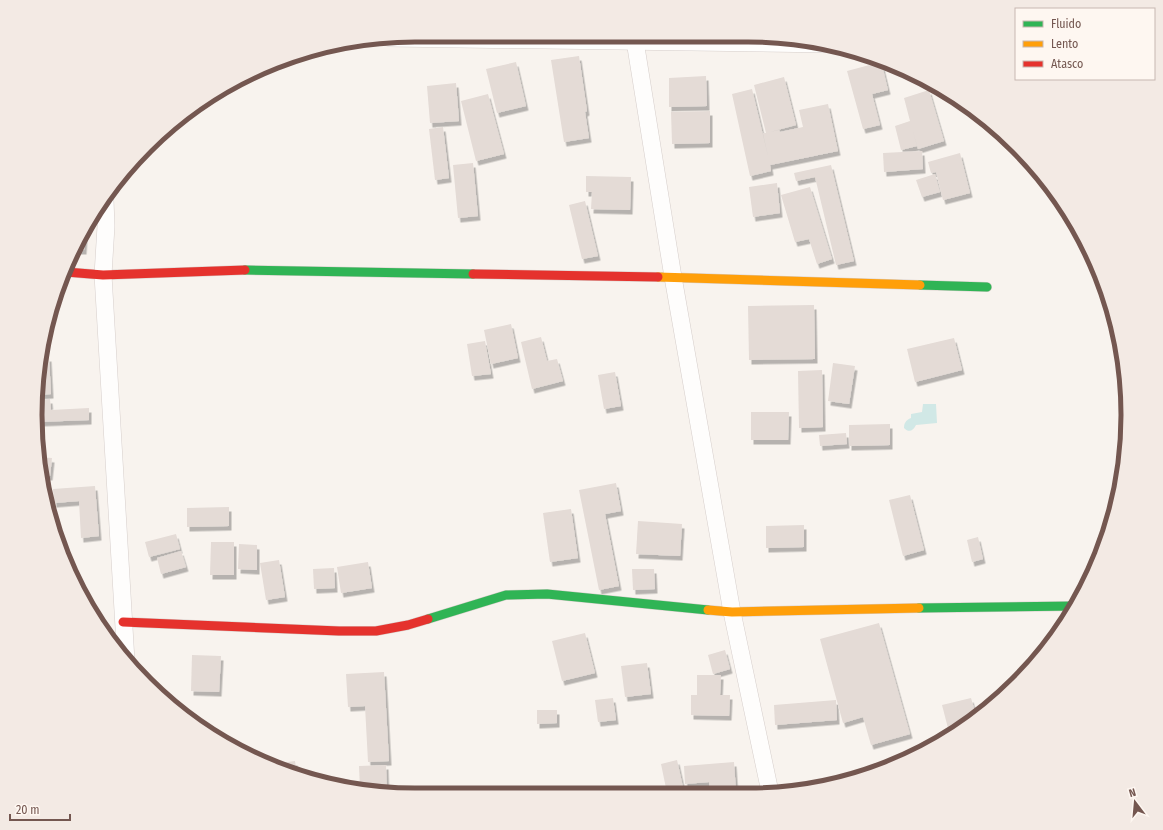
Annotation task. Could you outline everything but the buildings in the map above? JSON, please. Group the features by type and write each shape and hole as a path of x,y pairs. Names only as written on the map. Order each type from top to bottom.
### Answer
{"street":[{"path":"635,42 732,612 769,787"},
{"path":"699,42 774,43"},
{"path":"106,207 102,276 125,649"},
{"path":"70,272 102,276 245,270 674,277 987,287"},
{"path":"123,622 376,632 408,625 506,595 547,594 732,612 1068,606"}],"water":[{"path":"923,404 936,404 937,423 916,425 911,431 906,430 904,425 911,418 911,414 922,412"}],"traffic: fast":[{"path":"245,270 473,274"},
{"path":"920,285 987,287"},
{"path":"428,619 506,595 547,594 708,610"},
{"path":"919,608 1068,606"}],"traffic: slow":[{"path":"658,277 920,285"},
{"path":"708,610 732,612 919,608"}],"traffic: jam":[{"path":"70,272 103,275 245,270"},
{"path":"473,274 658,277"},
{"path":"123,622 339,631 376,631 408,625 428,619"}]}
